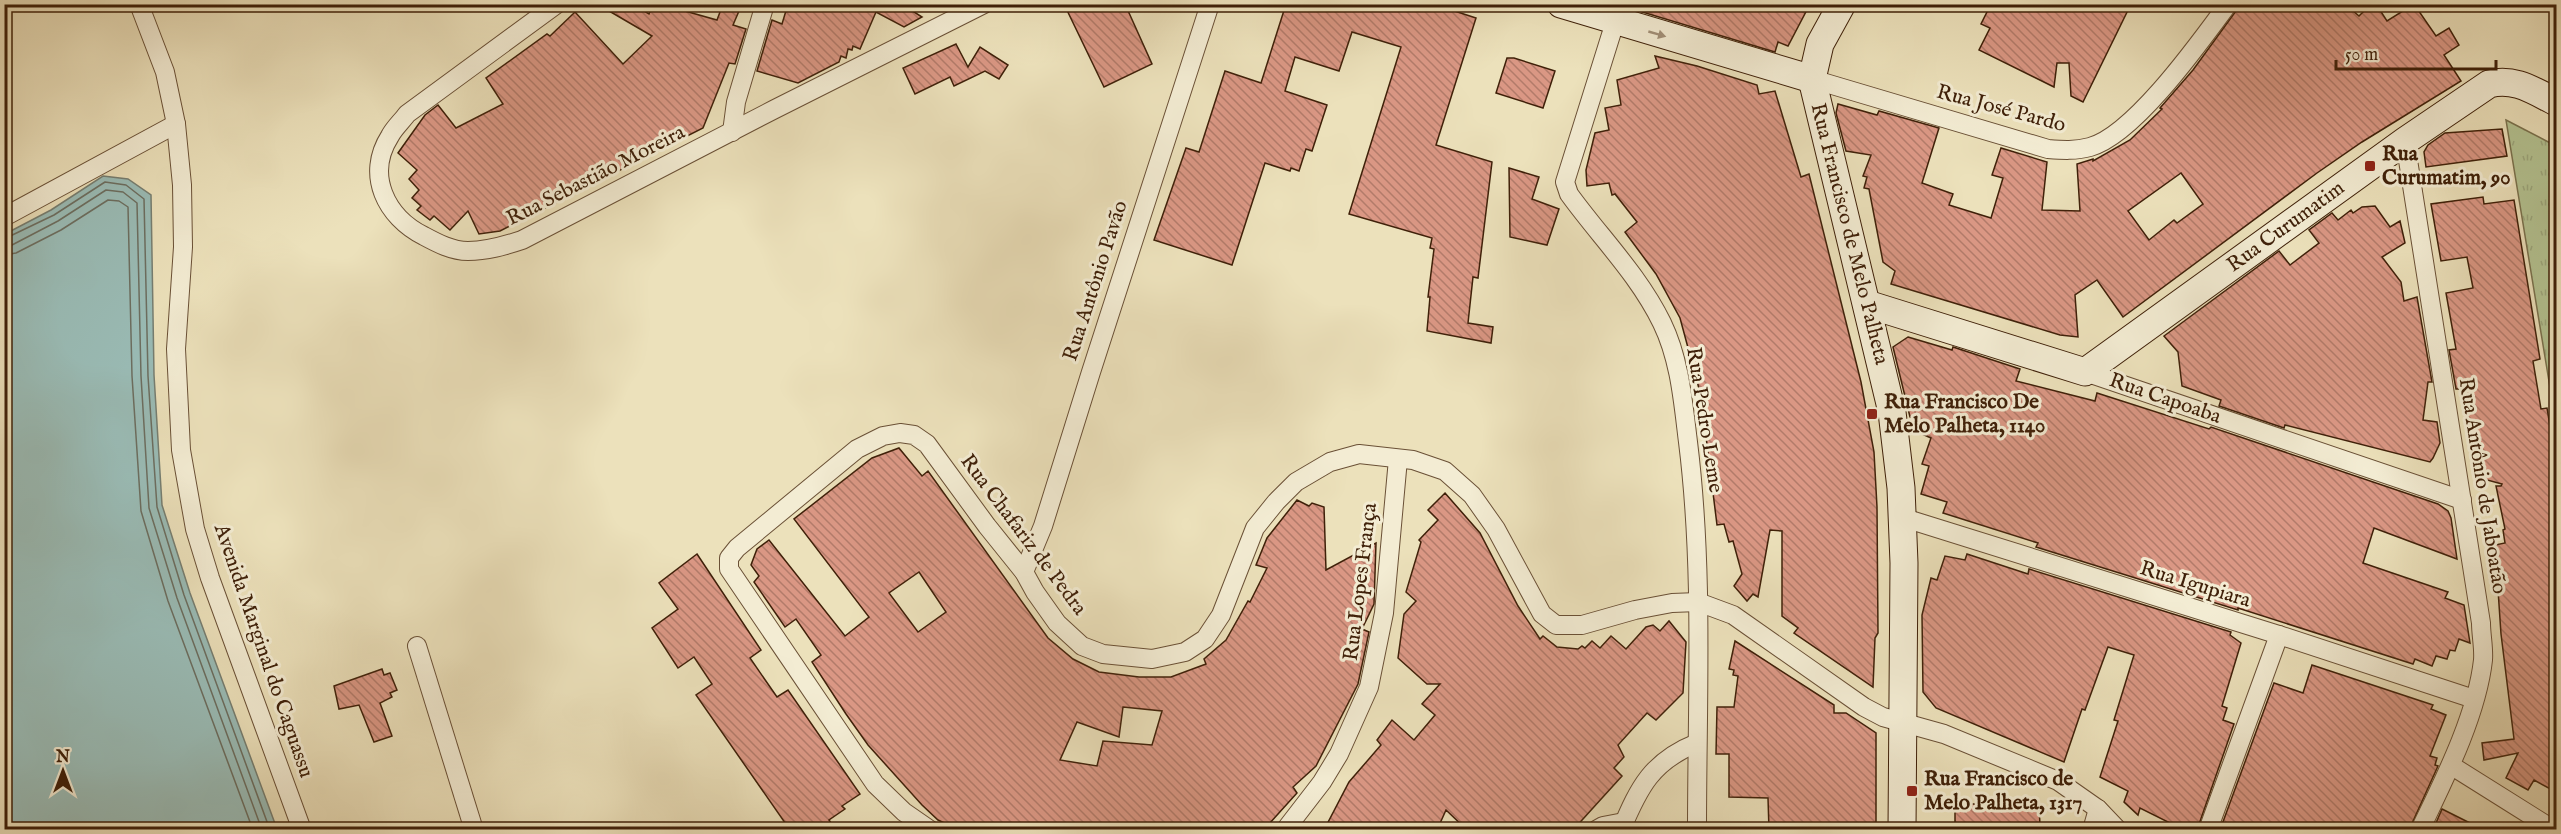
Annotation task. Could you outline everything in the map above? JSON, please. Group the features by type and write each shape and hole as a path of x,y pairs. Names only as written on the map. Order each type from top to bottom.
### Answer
{"street":[{"path":"4,217 176,124 165,72 140,4"},
{"name":"Rua Sebastião Moreira","path":"557,4 407,114 389,137 381,161 379,184 387,204 417,233 441,245 465,251 499,248 514,243 968,9 984,4"},
{"path":"732,132 736,102 765,4"},
{"name":"Rua Antônio Pavão","path":"1024,572 1043,526 1210,4"},
{"path":"1561,4 1812,79"},
{"name":"Rua Francisco de Melo Palheta","path":"1842,4 1820,44 1812,79 1892,412 1901,488 1904,563 1902,830"},
{"name":"Rua José Pardo","path":"1812,79 2048,149 2070,150 2091,147 2110,138 2140,111 2199,44 2228,4"},
{"name":"Rua Pedro Leme","path":"1615,22 1565,182 1569,194 1580,209 1629,267 1662,324 1672,347 1681,386 1695,496 1698,603 1696,830"},
{"name":"Rua Curumatim","path":"2085,372 2474,93 2501,81 2516,83 2556,102"},
{"name":"Avenida Marginal do Caguassu","path":"176,124 182,185 183,247 176,349 181,450 195,529 210,578 302,830"},
{"name":"Rua Antônio de Jaboatão","path":"2405,141 2481,623 2483,660 2474,699 2452,766 2420,830"},
{"name":"Rua Capoaba","path":"1867,304 2085,372 2462,500"},
{"name":"Rua Chafariz de Pedra","path":"930,830 904,812 874,784 729,569 729,558 737,548 857,450 883,436 914,435 927,444 1024,572 1057,624 1082,646 1103,654 1152,659 1185,652 1205,639 1221,615 1255,528 1296,482 1330,462 1359,454 1413,460 1445,471 1472,495 1496,529 1542,614 1556,625 1566,627 1582,625 1635,610 1672,603 1698,603"},
{"name":"Rua Lopes França","path":"1285,830 1322,782 1340,754 1369,687 1384,613 1398,459"},
{"name":"Rua Igupiara","path":"1901,518 2280,634 2474,699"},
{"path":"1698,603 1733,615 1864,707 1883,717 1944,735 2058,781 2097,808 2118,830"},
{"path":"2208,830 2280,634"},
{"path":"417,646 474,830"},
{"path":"1596,830 1603,826 1622,826 1648,777 1664,759 1696,743"},
{"path":"2452,766 2554,830"},
{"path":"2092,830 2097,808"}],"green space":[{"path":"2506,120 2556,146 2556,424"}],"water":[{"path":"103,176 128,179 151,195 154,375 162,505 190,593 277,829 5,829 5,234 51,210"}],"building":[{"path":"597,4 632,4 649,14 653,4 660,4 717,20 723,4 742,4 733,25 746,29 735,64 729,63 703,128 500,231 479,234 468,211 450,230 434,216 430,220 417,210 421,206 412,198 419,190 409,179 417,170 398,153 425,115 438,105 456,128 503,104 486,78 547,34 550,36 575,12 623,64 652,36"},
{"path":"788,4 918,4 914,12 922,17 904,27 876,12 860,49 853,46 852,50 848,49 846,58 841,56 839,62 798,83 757,71 772,20 782,24"},
{"path":"1064,4 1125,4 1152,64 1104,87"},
{"path":"1286,4 1433,4 1476,18 1436,145 1492,162 1478,278 1473,277 1468,323 1493,327 1491,343 1427,331 1430,297 1428,297 1434,249 1430,248 1432,238 1349,214 1401,47 1352,32 1339,71 1295,57 1285,91 1327,105 1312,151 1306,149 1299,171 1291,168 1290,171 1265,163 1232,265 1154,240 1186,148 1199,152 1225,71 1261,83"},
{"path":"1629,4 1810,4 1788,46 1778,42 1775,52 1629,8"},
{"path":"1991,4 2131,4 2083,102 2071,96 2069,63 2057,63 2054,87 1979,50 1990,28 1981,24"},
{"path":"2241,4 2345,4 2359,16 2371,4 2376,4 2387,21 2414,4 2436,36 2449,28 2459,45 2444,55 2461,81 2362,142 2317,173 2123,317 2097,280 2075,295 2078,337 2060,335 1891,284 1895,271 1883,262 1869,189 1864,188 1867,177 1863,176 1871,155 1846,151 1836,113 1838,104 1877,115 1879,111 1939,128 1922,183 1953,194 1949,205 1991,218 2003,178 1992,175 2001,148 2047,162 2042,210 2080,211 2077,164 2093,159 2093,161 2130,140 2162,109 2160,108 2193,70","holes":["2181,173 2203,204 2177,223 2174,220 2149,240 2128,211"]},
{"path":"956,44 968,67 980,47 1008,65 999,79 985,71 954,86 950,77 915,94 903,68"},
{"path":"1655,56 1697,66 1757,85 1759,94 1775,91 1801,177 1809,174 1861,382 1874,452 1878,633 1875,638 1873,687 1794,633 1798,628 1782,616 1782,531 1770,530 1758,597 1753,594 1747,601 1734,586 1742,574 1733,541 1729,542 1724,524 1717,525 1701,396 1680,318 1656,274 1625,232 1637,222 1615,194 1612,195 1609,183 1587,186 1586,170 1595,133 1609,130 1605,108 1621,105 1617,80 1659,68"},
{"path":"1507,58 1514,58 1555,71 1543,108 1496,93"},
{"path":"2502,129 2507,156 2426,167 2424,152 2428,145 2445,133"},
{"path":"1509,168 1539,177 1532,199 1559,209 1547,245 1510,237"},
{"path":"2483,197 2484,204 2514,200 2540,359 2533,361 2541,409 2547,408 2556,463 2556,792 2534,780 2528,790 2506,778 2518,753 2484,760 2482,743 2514,739 2501,634 2495,545 2505,543 2503,530 2505,529 2496,486 2502,484 2476,477 2461,389 2456,389 2449,350 2456,349 2446,293 2473,288 2467,257 2441,261 2431,204"},
{"path":"2375,206 2390,227 2400,221 2405,243 2382,257 2401,282 2404,301 2417,297 2432,382 2428,382 2423,420 2437,422 2440,443 2430,462 2285,425 2284,428 2219,406 2221,400 2182,386 2178,352 2164,336 2279,251 2290,265 2319,243 2309,230 2332,213 2338,220 2351,210 2353,213 2362,207"},
{"path":"1908,337 1952,350 1953,347 2020,369 2016,381 2095,401 2097,393 2209,429 2211,427 2438,504 2448,511 2451,518 2457,559 2374,528 2363,563 2448,592 2445,598 2464,605 2470,643 2459,639 2455,651 2450,650 2447,659 2436,656 2432,666 2415,659 2413,664 2036,547 2038,543 1943,513 1947,502 1921,494 1929,466 1922,464 1931,438 1920,433 1923,422 1910,417 1893,347"},
{"path":"899,448 922,476 928,471 1048,638 1073,659 1099,672 1139,677 1171,677 1206,664 1204,659 1226,640 1248,601 1250,602 1267,568 1256,565 1267,538 1297,500 1309,506 1312,503 1324,507 1326,570 1376,543 1374,604 1362,629 1369,632 1358,684 1316,766 1293,787 1297,793 1269,824 1256,830 959,830 938,820 868,745 846,714 812,662 821,655 796,619 785,627 754,582 759,576 751,565 757,549 769,540 845,636 869,617 794,519 872,458","holes":["919,572 946,612 918,632 889,593","1123,707 1162,711 1152,745 1103,741 1097,766 1060,760 1077,722 1119,737"]},
{"path":"1445,493 1480,533 1518,606 1540,639 1543,636 1557,647 1578,649 1582,646 1585,648 1592,641 1600,648 1611,636 1626,649 1646,627 1653,625 1660,631 1669,621 1686,642 1683,693 1656,720 1647,713 1618,745 1624,757 1614,768 1622,776 1573,830 1467,830 1446,810 1437,830 1324,830 1349,782 1381,745 1377,740 1392,720 1414,740 1435,715 1422,704 1440,684 1427,684 1398,658 1404,614 1416,601 1406,592 1421,542 1419,540 1438,520 1428,510"},
{"path":"697,554 761,650 750,658 777,697 788,690 860,794 842,806 845,809 829,820 836,830 790,830 696,695 712,684 694,657 678,668 652,628 678,609 659,583"},
{"path":"1967,554 2028,574 2029,569 2231,632 2230,635 2241,643 2222,706 2227,708 2223,720 2234,724 2197,830 2184,830 2140,808 2138,815 2124,802 2128,791 2100,777 2118,721 2114,720 2134,655 2108,647 2085,710 2082,709 2064,762 1936,708 1923,692 1922,615 1931,578 1937,580 1945,556 1965,560"},
{"path":"1735,641 1834,705 1834,713 1846,713 1876,733 1876,830 1769,830 1768,798 1729,797 1729,754 1716,754 1717,707 1734,707 1738,676 1733,675 1734,670 1729,669"},
{"path":"2312,665 2433,705 2431,709 2446,715 2430,756 2437,758 2435,765 2438,766 2409,830 2220,830 2274,683 2303,693"},
{"path":"382,669 384,675 390,673 397,690 390,693 392,697 380,703 392,736 374,742 359,705 339,709 334,686"},
{"path":"1955,804 2039,804 2040,826 2036,826 2036,830 1955,830"},
{"path":"2442,809 2484,830 2433,830"}],"place":[{"name":"Rua Curumatim, 90","path":"2370,166"},
{"name":"Rua Francisco De Melo Palheta, 1140","path":"1872,414"},
{"name":"Rua Francisco de Melo Palheta, 1317","path":"1912,791"}]}
